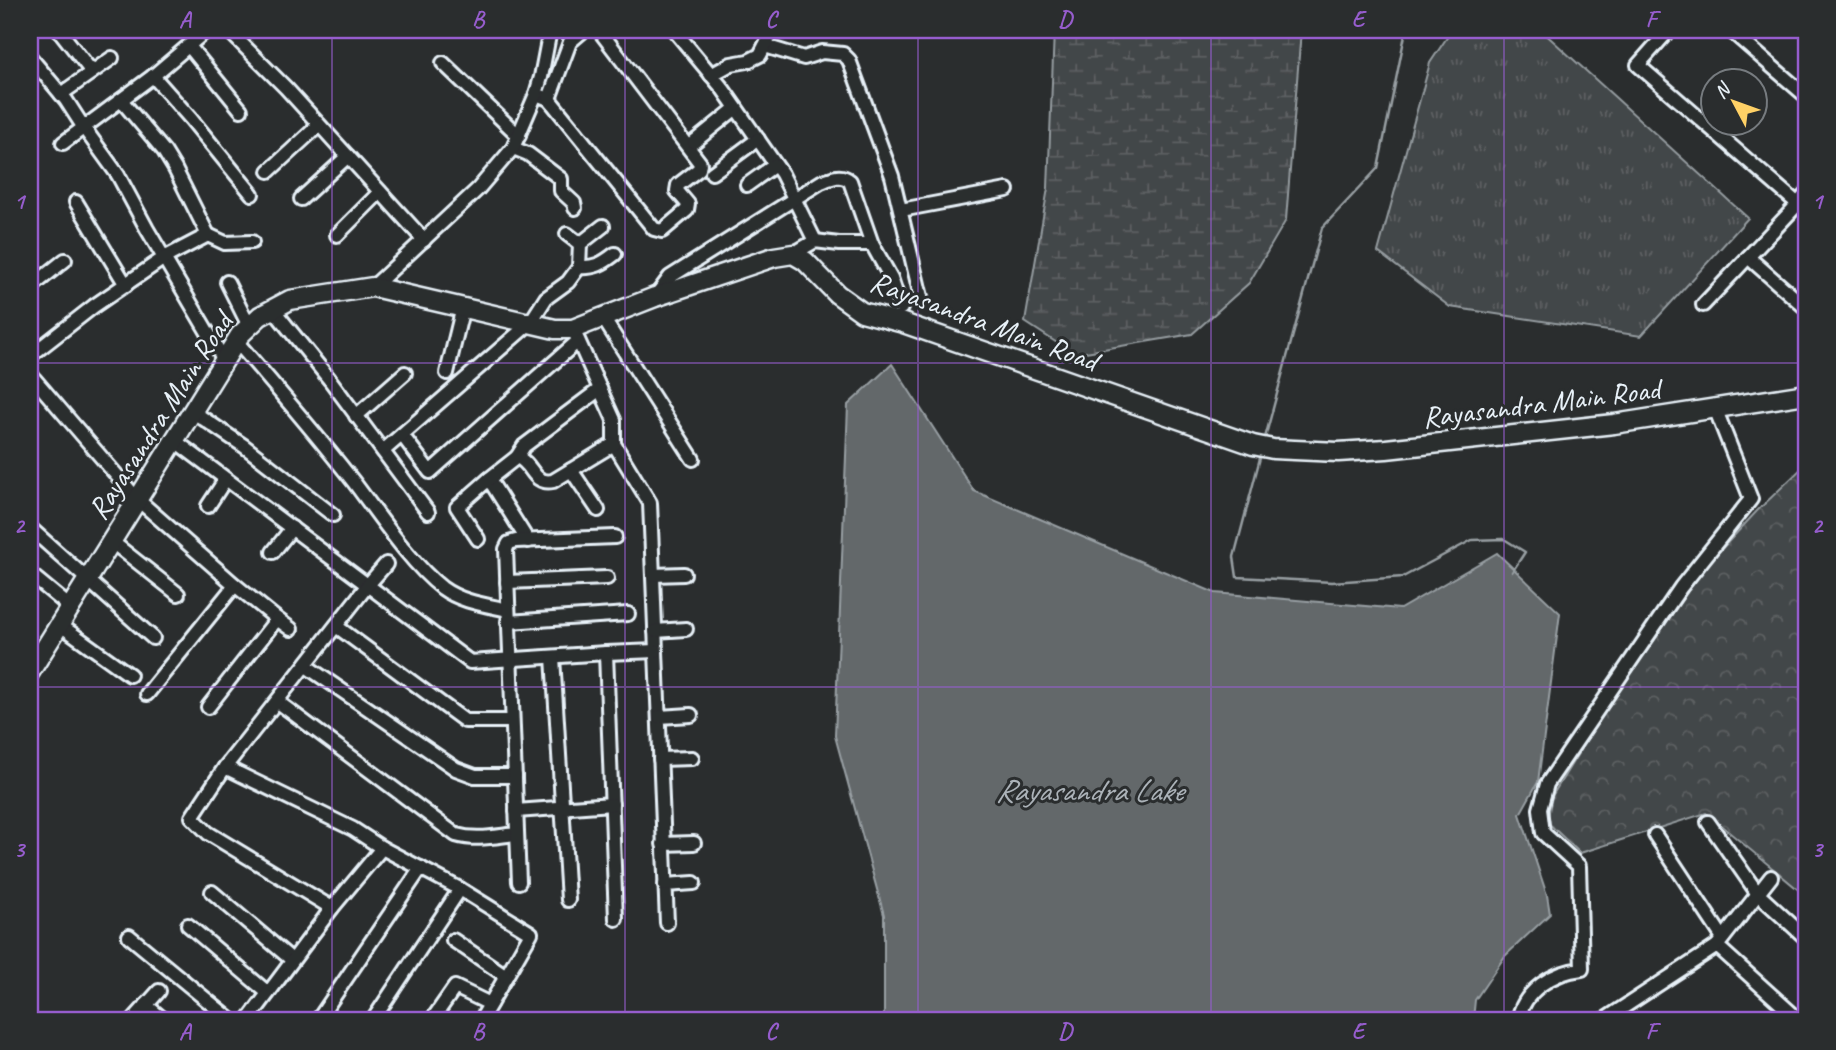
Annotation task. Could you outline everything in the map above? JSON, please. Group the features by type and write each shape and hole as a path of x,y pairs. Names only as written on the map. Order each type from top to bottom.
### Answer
{"street":[{"path":"59,30 92,72"},
{"path":"63,143 153,76 207,30"},
{"path":"228,30 286,88 424,240"},
{"path":"548,99 570,42 584,30"},
{"path":"536,94 548,99 654,229 663,231 687,210 688,204 677,191 678,185 699,169 700,163 599,30"},
{"path":"674,30 736,108 782,174 815,241"},
{"path":"711,75 732,64 760,55 773,30"},
{"path":"1669,30 1639,65 1803,203 1703,305"},
{"path":"1730,30 1806,96"},
{"path":"373,287 478,189 516,142 536,94 549,34 570,42"},
{"path":"189,46 241,110"},
{"path":"765,46 804,58 822,52 843,54 849,60 892,176 922,301"},
{"path":"30,58 61,94 118,175 224,360"},
{"path":"61,94 112,58"},
{"path":"443,63 516,142 561,179 561,191 574,203 575,208"},
{"path":"153,76 252,194"},
{"path":"121,100 169,160 208,235 225,243 252,242"},
{"path":"694,142 736,108"},
{"path":"269,172 319,125"},
{"path":"712,173 758,139"},
{"path":"301,199 348,156"},
{"path":"747,185 775,165"},
{"path":"655,298 670,277 821,182 835,177 846,177 850,181 872,244 891,278 901,308"},
{"path":"901,210 1007,190"},
{"path":"337,235 380,192"},
{"path":"76,202 126,285"},
{"path":"383,451 530,323 546,298 568,282 579,267 580,244 603,226"},
{"path":"568,234 580,244"},
{"path":"30,356 94,306 164,258 208,235"},
{"path":"793,254 815,241 872,244"},
{"path":"579,267 598,273 614,254"},
{"name":"Rayasandra Main Road","path":"30,672 236,341 249,326 272,308 290,300 373,287 575,335 603,318 655,298 774,257 793,254 805,261 837,294 862,312 903,323 1253,445 1273,449 1338,452 1387,449 1614,424 1806,394"},
{"path":"1748,257 1806,308"},
{"path":"30,288 65,260"},
{"path":"227,282 249,326"},
{"path":"447,373 463,307"},
{"path":"272,308 330,380 428,512"},
{"path":"603,318 693,459"},
{"path":"402,435 430,472 575,335 614,420 614,444 650,502 667,923"},
{"path":"236,341 334,457 417,564 441,587 465,600 508,616 628,614"},
{"path":"356,416 405,373"},
{"path":"30,374 137,499 235,585 291,629"},
{"path":"478,539 457,507 517,457 524,446 600,388"},
{"path":"1518,1020 1527,1001 1539,987 1563,972 1582,969 1579,866 1543,833 1540,809 1547,784 1681,587 1751,499 1715,408"},
{"path":"192,411 244,446 333,515"},
{"path":"174,440 470,662 656,651"},
{"path":"517,457 524,460 540,480 546,482 553,481 614,444"},
{"path":"571,470 598,510"},
{"path":"489,478 528,541"},
{"path":"208,506 225,480"},
{"path":"30,528 153,638"},
{"path":"273,552 292,528"},
{"path":"519,882 506,549 509,543 615,537"},
{"path":"111,541 178,594"},
{"path":"332,908 208,833 192,817 225,768 386,564"},
{"path":"30,574 70,607"},
{"path":"653,575 684,574"},
{"path":"507,582 607,578"},
{"path":"147,694 235,585"},
{"path":"208,707 277,619"},
{"path":"59,625 130,675"},
{"path":"336,626 465,721 512,721"},
{"path":"655,631 686,629"},
{"path":"606,653 616,919"},
{"path":"553,657 568,900"},
{"path":"306,666 456,769 475,776 514,776"},
{"path":"278,702 456,835 479,839 517,834"},
{"path":"659,717 691,715"},
{"path":"660,759 692,758"},
{"path":"225,768 353,829 382,848 460,889 531,933 481,1020"},
{"path":"516,811 612,804"},
{"path":"1708,821 1758,894 1806,938"},
{"path":"1655,835 1720,942 1799,1020"},
{"path":"663,844 694,843"},
{"path":"248,1020 332,908 382,848"},
{"path":"318,1020 421,867"},
{"path":"1604,1020 1720,942 1771,877"},
{"path":"665,885 694,883"},
{"path":"373,1020 460,889"},
{"path":"212,892 292,960"},
{"path":"188,925 268,993"},
{"path":"130,936 231,1020"},
{"path":"453,940 506,976"},
{"path":"432,1020 455,987 490,1004"},
{"path":"133,1020 159,991"},
{"path":"146,1005 164,1020"}],"green space":[{"path":"1054,30 1301,30 1286,220 1249,283 1192,334 1074,354 1025,322 1048,188"},
{"path":"1452,30 1541,30 1748,218 1641,336 1450,307 1378,252 1430,63"},
{"path":"1806,464 1806,896 1706,813 1580,853 1547,822 1552,796 1593,729 1704,568"}],"water":[{"name":"Rayasandra Lake","path":"892,364 974,491 1215,593 1400,609 1497,553 1560,613 1538,782 1520,814 1547,895 1550,914 1505,956 1475,1000 1473,1020 884,1020 884,915 835,736 848,405"}],"waterway":[{"path":"1265,438 1322,228 1378,168 1406,30"},
{"path":"1260,458 1234,557 1237,577 1332,582 1403,577 1472,540 1504,539 1525,552 1512,572"}]}
